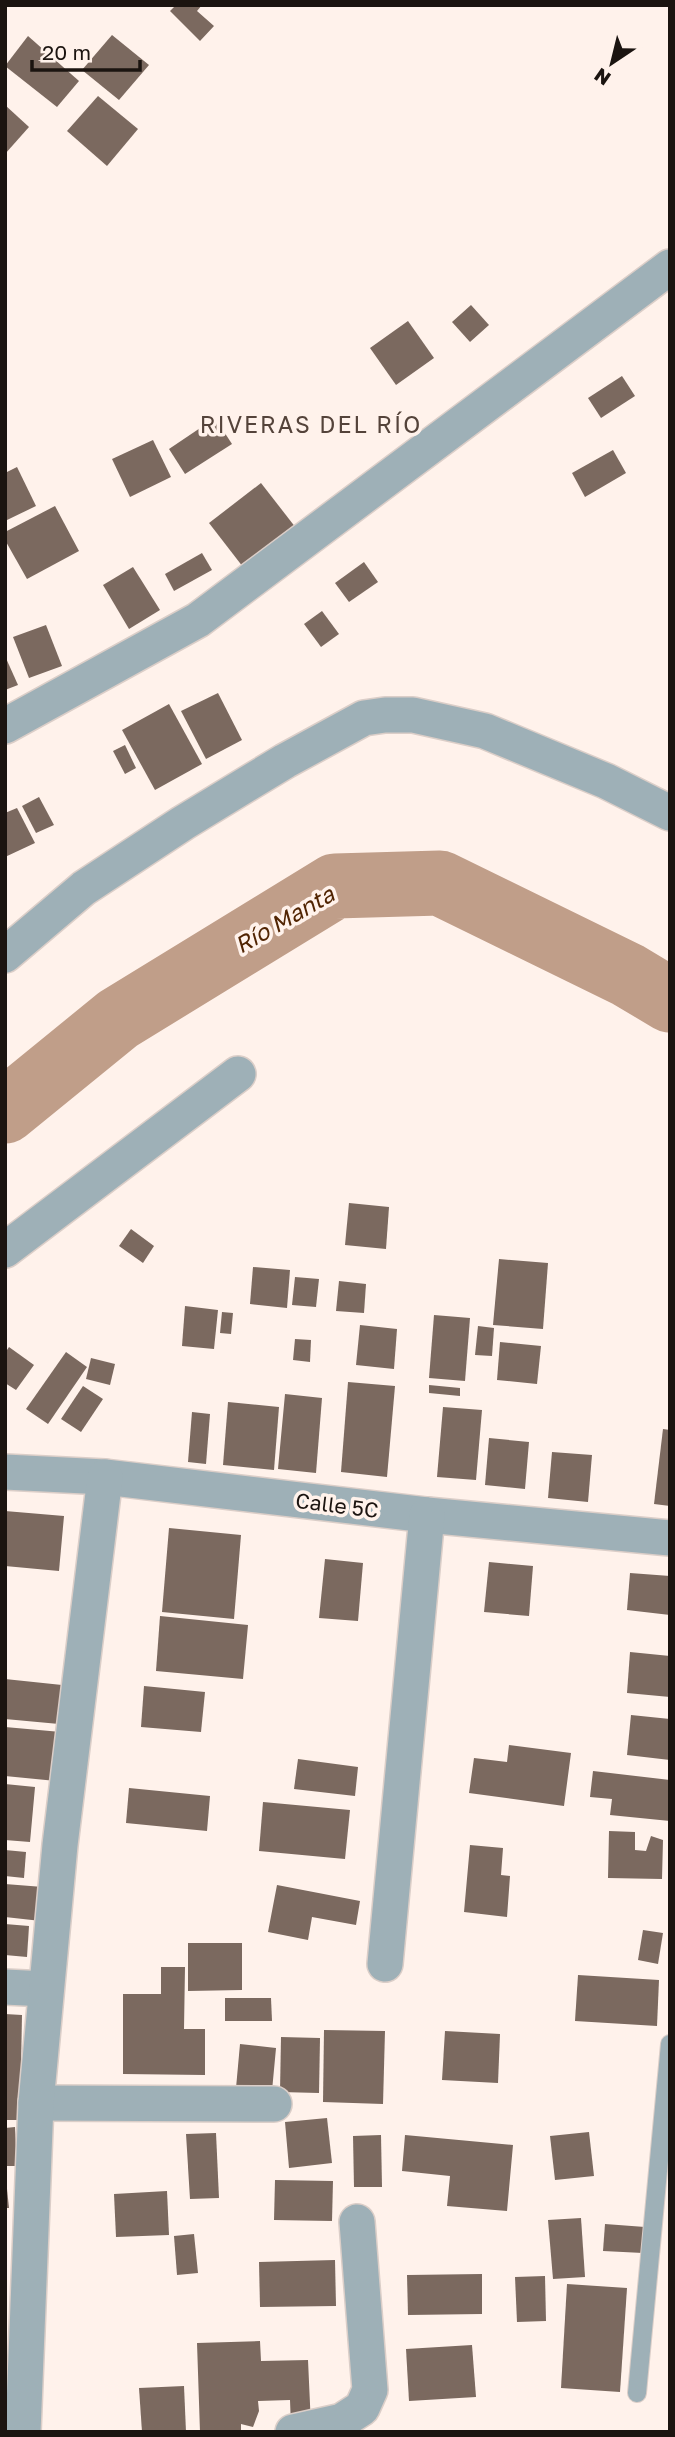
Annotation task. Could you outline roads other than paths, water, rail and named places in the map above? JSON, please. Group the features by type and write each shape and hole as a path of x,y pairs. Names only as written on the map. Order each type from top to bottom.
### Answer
{"street":[{"path":"5,726 198,620 670,267"},
{"path":"5,955 84,888 194,816 285,761 364,718 413,715 485,731 606,781 670,813"},
{"path":"5,1250 238,1074"},
{"name":"Calle 5C","path":"5,1472 105,1477 427,1515 670,1538"},
{"path":"23,2432 36,2103 60,1845 105,1477"},
{"path":"385,1964 427,1515"},
{"path":"5,1987 46,1989"},
{"path":"36,2103 274,2104"},
{"path":"293,2432 342,2421 362,2408 370,2390 357,2222"}],"lane":[{"path":"637,2393 670,2044"}],"waterway":[{"name":"Río Manta","path":"5,1111 118,1019 335,886 440,883 628,975 670,1000"}],"district":[{"name":"RIVERAS DEL RÍO","path":"311,424"}]}
